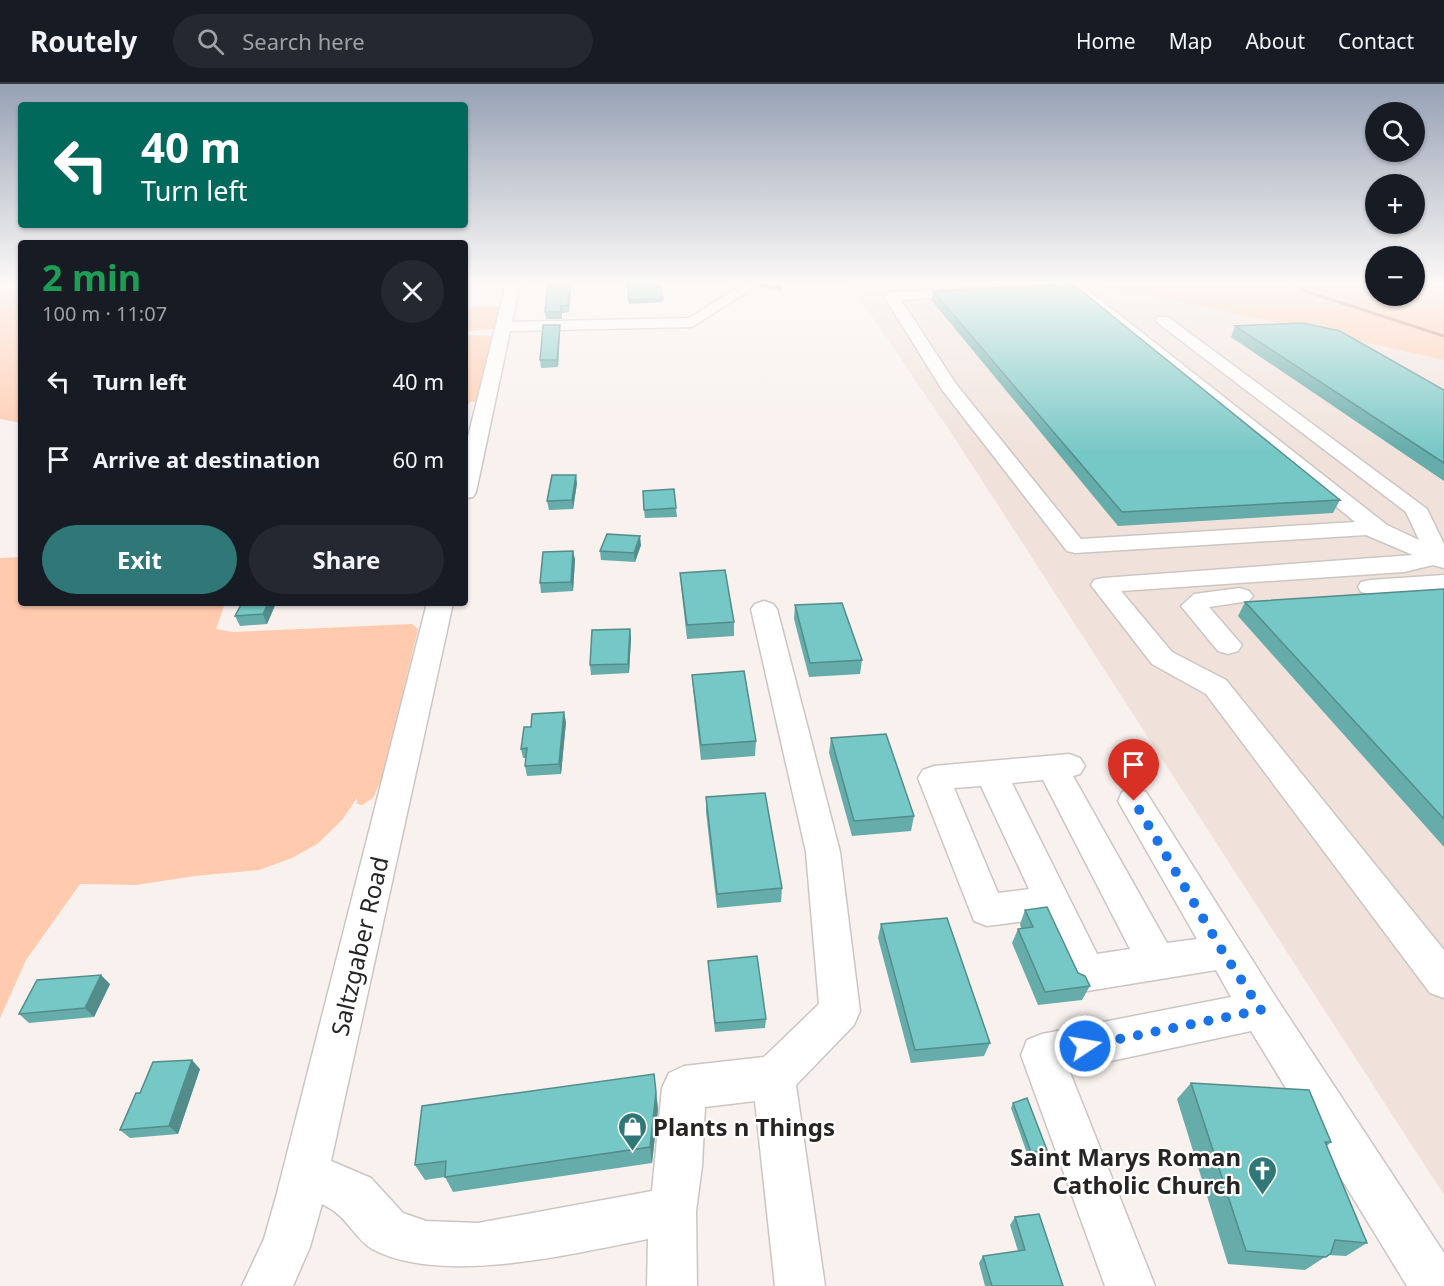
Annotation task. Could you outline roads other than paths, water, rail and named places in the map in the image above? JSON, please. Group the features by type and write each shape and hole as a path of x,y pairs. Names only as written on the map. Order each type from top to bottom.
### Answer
{"street":[{"path":"468,479 500,340"},
{"path":"921,340 949,387 1162,658 1216,687 1444,981"},
{"path":"1144,340 1379,530 1442,563"},
{"path":"1190,340 1416,509 1442,563"},
{"path":"1075,546 1354,529 1379,530"},
{"path":"1103,585 1442,563"},
{"path":"1228,645 1194,606 1203,598 1442,563"},
{"name":"Saltzgaber Road","path":"267,1286 286,1247 306,1173 439,606"},
{"path":"672,1286 672,1211 679,1166 684,1088 774,1077 840,1011 823,852 764,609"},
{"path":"1053,902 987,910 934,778 1061,767 1156,961"},
{"path":"991,773 1087,973 1223,952"},
{"path":"1134,801 1223,952 1436,1286"},
{"path":"1130,1286 1042,1055 1261,1010"},
{"path":"774,1077 800,1286"},
{"path":"306,1173 354,1195 388,1232 426,1245 478,1247 672,1211"}],"place":[{"name":"Plants n Things","path":"632,1152"},
{"name":"Saint Marys Roman Catholic Church","path":"1262,1196"}]}
